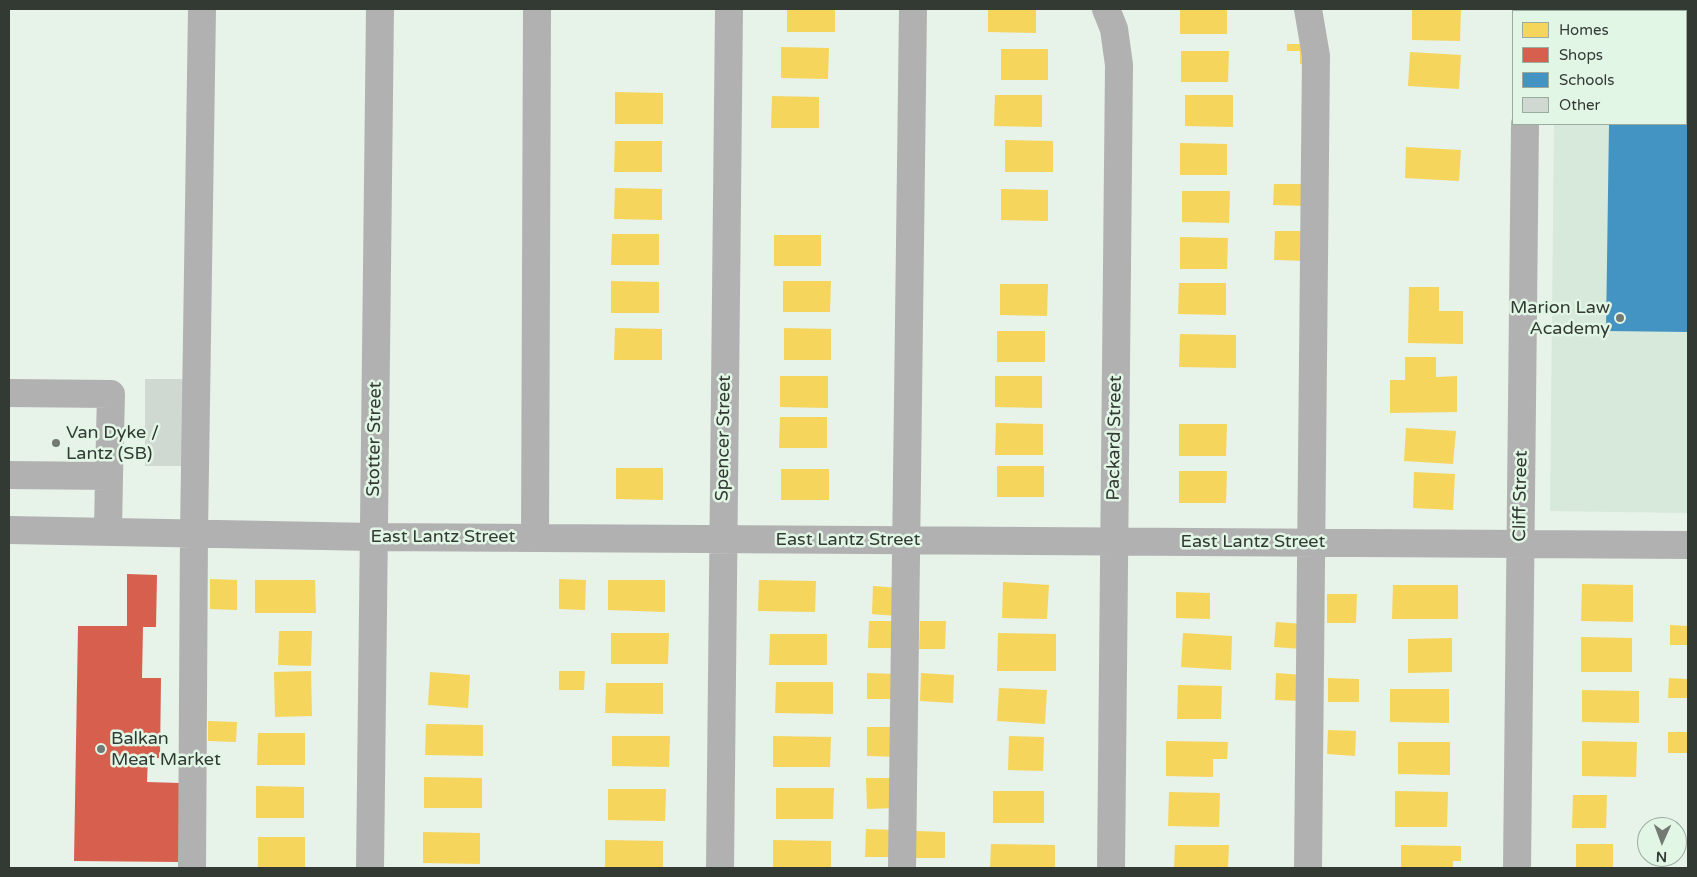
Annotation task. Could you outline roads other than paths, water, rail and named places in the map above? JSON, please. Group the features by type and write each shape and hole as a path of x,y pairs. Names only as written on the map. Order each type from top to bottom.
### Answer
{"street":[{"path":"192,868 194,533 202,9"},
{"name":"Stotter Street","path":"370,868 380,9"},
{"path":"535,538 537,9"},
{"name":"Spencer Street","path":"720,868 729,9"},
{"path":"902,868 913,9"},
{"name":"Packard Street","path":"1106,9 1114,29 1119,65 1111,868"},
{"path":"1308,9 1316,56 1313,542 1308,868"},
{"name":"Cliff Street","path":"1517,868 1525,125"},
{"path":"9,393 111,394 108,531"},
{"path":"9,475 109,476"},
{"name":"East Lantz Street","path":"9,530 374,537 1688,545"}],"place":[{"name":"Marion Law Academy","path":"1620,318"},
{"name":"Van Dyke / Lantz (SB)","path":"56,443"},
{"name":"Balkan Meat Market","path":"101,749"}]}
